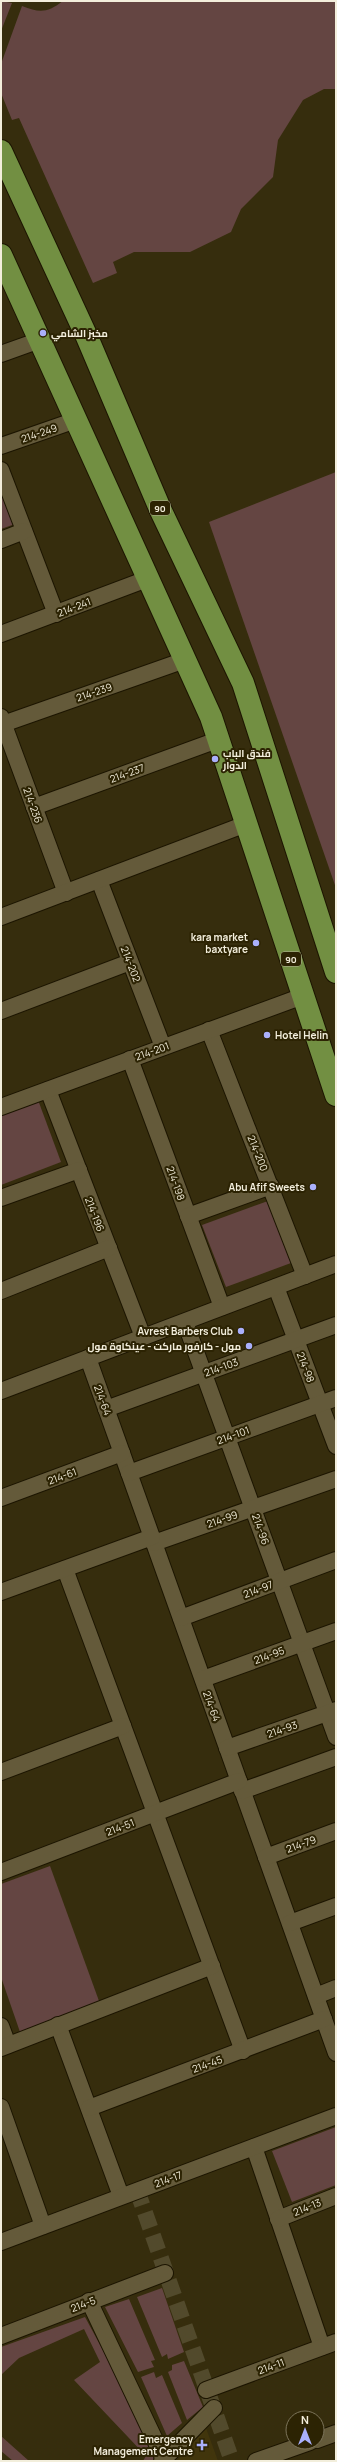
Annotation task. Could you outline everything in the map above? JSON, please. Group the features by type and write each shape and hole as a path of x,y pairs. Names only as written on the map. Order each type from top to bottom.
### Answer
{"highway":[{"name":"90","path":"1,150 87,337 161,512 243,683 336,972"},
{"name":"90","path":"1,255 220,739 246,824 334,1084"}],"street":[{"path":"1,354 40,340"},
{"name":"214-249","path":"1,446 76,420"},
{"path":"1,470 56,614"},
{"path":"1,540 24,531"},
{"name":"214-241","path":"1,634 147,578"},
{"name":"214-239","path":"2,720 185,660"},
{"name":"214-236","path":"2,720 66,893"},
{"name":"214-237","path":"34,807 220,739"},
{"path":"1,917 246,824"},
{"name":"214-202","path":"99,880 164,1047"},
{"path":"1,1011 130,962"},
{"name":"214-201","path":"1,1107 303,996"},
{"name":"214-200","path":"209,1030 305,1276"},
{"name":"214-198","path":"130,1059 222,1307"},
{"name":"214-196","path":"48,1090 143,1337"},
{"path":"1,1198 79,1170"},
{"path":"188,1216 271,1186"},
{"path":"1,1291 109,1248"},
{"path":"1,1391 336,1264"},
{"name":"214-98","path":"276,1287 336,1446"},
{"name":"214-96","path":"185,1322 302,1643 332,1712 336,1737"},
{"name":"214-103","path":"106,1408 336,1325"},
{"name":"214-64","path":"88,1358 336,2053"},
{"name":"214-101","path":"129,1473 336,1398"},
{"name":"214-61","path":"1,1498 122,1453"},
{"name":"214-99","path":"1,1592 65,1569 253,1508 336,1479"},
{"name":"214-97","path":"181,1618 336,1560"},
{"path":"65,1569 243,2051"},
{"name":"214-95","path":"203,1679 336,1631"},
{"name":"214-93","path":"227,1748 332,1712"},
{"path":"1,1772 123,1726"},
{"name":"214-51","path":"1,1872 156,1813 336,1757"},
{"name":"214-79","path":"266,1857 336,1831"},
{"path":"290,1923 336,1906"},
{"path":"1,2026 5,2046 212,1966"},
{"path":"316,1996 336,1988"},
{"name":"214-45","path":"89,2108 243,2051 324,2018"},
{"path":"58,2026 122,2196"},
{"path":"1,2107 44,2226"},
{"name":"214-17","path":"1,2242 336,2116"},
{"path":"254,2147 278,2219 329,2345"},
{"name":"214-13","path":"278,2219 336,2196"},
{"name":"214-5","path":"1,2336 165,2272"},
{"path":"89,2301 163,2460 214,2408"},
{"name":"214-11","path":"206,2390 329,2345"},
{"path":"325,2437 336,2433"},
{"path":"256,2461 287,2450"}],"shaded area":[{"path":"1,1 12,3 1,31"},
{"path":"63,1 336,1 336,89 324,89 303,100 278,140 273,177 241,209 231,232 190,252 134,252 113,262 117,273 93,283 19,118 12,120 1,93 1,64 22,6 43,11 52,8"},
{"path":"336,472 336,888 209,522"},
{"path":"1,482 15,524 1,529"},
{"path":"38,1100 61,1162 1,1185 1,1114"},
{"path":"268,1201 291,1263 226,1287 202,1225"},
{"path":"50,1866 99,2001 20,2032 1,1977 1,1884"},
{"path":"336,2127 336,2185 292,2202 272,2151"},
{"path":"162,2288 184,2352 168,2359 167,2354 162,2357 137,2297"},
{"path":"129,2299 155,2360 151,2361 154,2367 138,2372 105,2307"},
{"path":"85,2317 161,2458 158,2461 143,2461 146,2456 74,2380 100,2362 84,2329 19,2358 1,2375 1,2347"},
{"path":"184,2361 203,2407 187,2420 168,2372 172,2370 172,2365"},
{"path":"154,2372 156,2378 162,2375 182,2423 167,2436 141,2377"},
{"name":"Emergency Management Centre","path":"206,2428 218,2461 177,2461"},
{"path":"1,2436 29,2461 13,2461 1,2451"}],"tunnel":[{"path":"137,2190 232,2461"}],"place":[{"name":"مخبز الشامي","path":"43,333"},
{"name":"فندق الباب الدوار","path":"215,759"},
{"name":"kara market baxtyare","path":"256,943"},
{"name":"Hotel Helin","path":"267,1035"},
{"name":"Abu Afif Sweets","path":"313,1187"},
{"name":"Avrest Barbers Club","path":"241,1331"},
{"name":"مول - كارفور ماركت - عينكاوة مول","path":"249,1346"},
{"name":"Emergency Management Centre","path":"202,2445"}]}
